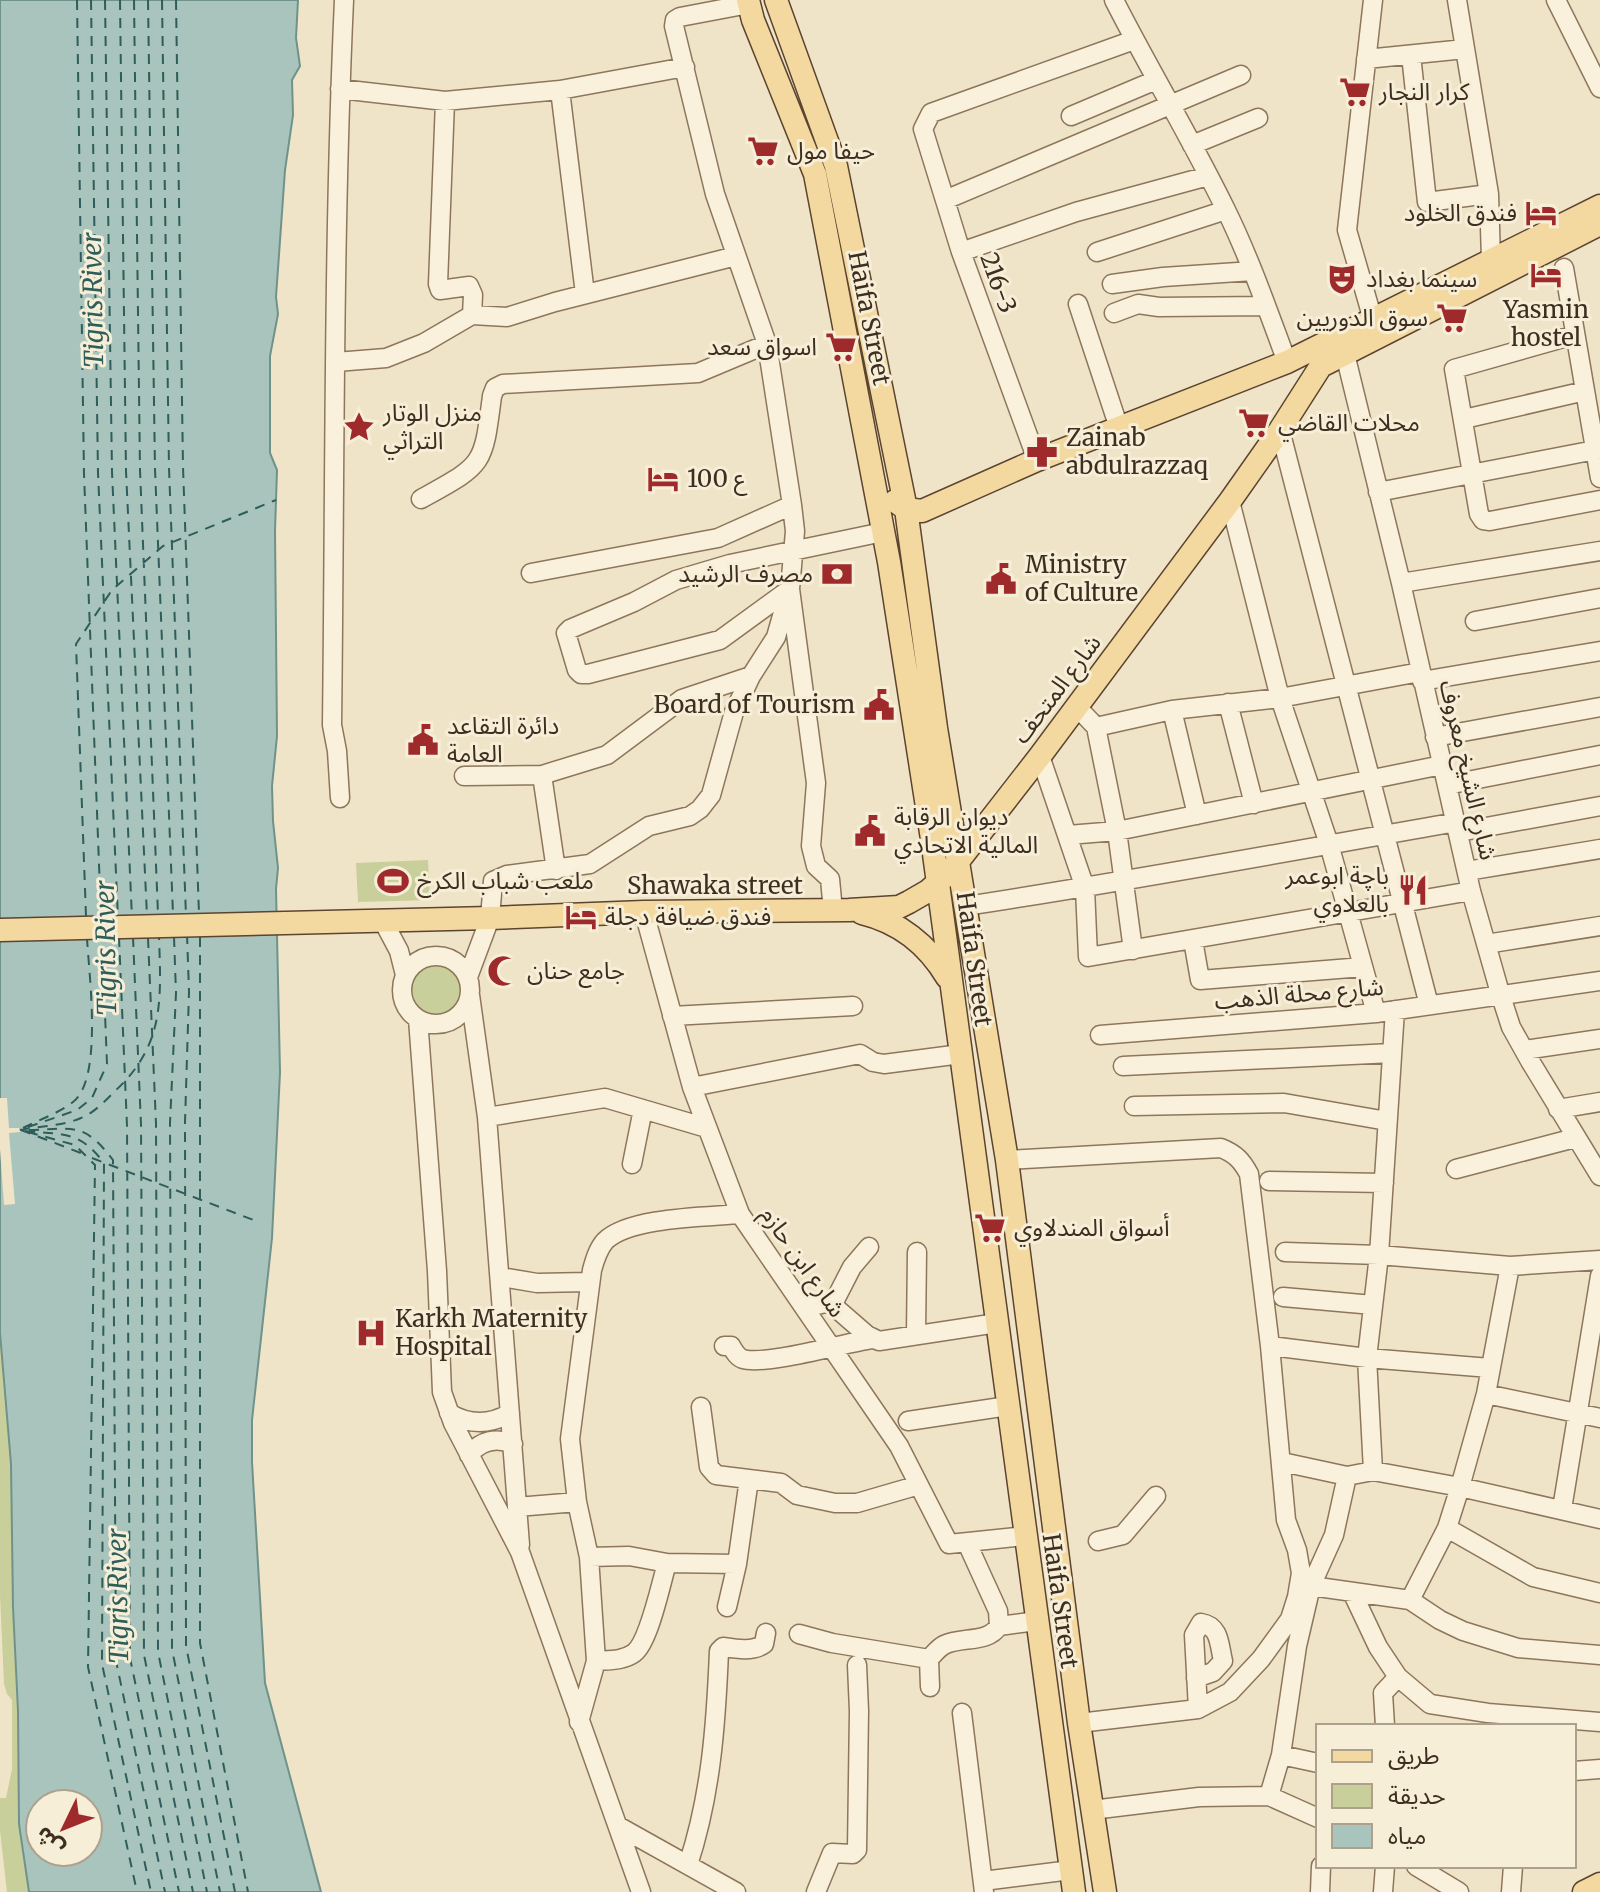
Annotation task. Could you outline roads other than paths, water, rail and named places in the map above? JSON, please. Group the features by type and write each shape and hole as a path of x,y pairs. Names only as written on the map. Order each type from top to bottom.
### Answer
{"main road":[{"name":"Haifa Street","path":"776,0 836,166 906,509 936,728 1007,1160 1079,1723 1105,1892"},
{"name":"Haifa Street","path":"749,2 753,20 815,174 889,562 932,839 1072,1881"},
{"name":"شارع المتحف","path":"938,889 1230,501 1324,365 1343,345 1373,320 1600,206"},
{"name":"شارع المتحف","path":"906,509 922,511 1037,460 1290,361 1343,345 1600,224"},
{"path":"1290,361 1324,365"},
{"path":"872,470 890,498 906,509"},
{"path":"889,562 929,516 951,499"},
{"path":"932,839 941,851 958,861"},
{"path":"938,889 952,885 965,898"},
{"name":"Shawaka street","path":"0,930 644,912 841,911 899,907 938,889"},
{"path":"841,911 875,916 910,935 939,962 952,984"},
{"path":"1584,1892 1600,1884"}],"street":[{"path":"340,798 332,725 340,89 344,0"},
{"path":"1114,0 1226,210 1290,361"},
{"path":"1373,0 1347,230 1373,320"},
{"path":"1457,0 1489,194 1491,260"},
{"path":"1556,0 1600,88"},
{"path":"520,1552 487,1117 469,986 461,966 450,958 437,955 413,965 405,975 402,987 403,999 418,1019 428,1023 451,1021 467,1006 469,986 490,918 493,881 507,875 590,864 649,826 690,816 700,809 711,795 717,779 734,712 751,676 776,637 790,589 792,505 767,344 715,194 674,26 675,20 680,17 749,2"},
{"name":"216-3","path":"1037,460 961,252 923,129 925,120 931,113 1134,40"},
{"path":"1366,59 1465,49"},
{"path":"1411,55 1427,202 1489,194"},
{"path":"340,89 445,101 560,90 685,67"},
{"path":"945,200 1241,75"},
{"path":"1071,116 1156,80"},
{"path":"560,90 585,294"},
{"path":"445,101 438,284 440,290 446,291 469,286 473,295 472,315"},
{"path":"1192,145 1258,118"},
{"path":"961,252 1076,212 1208,176"},
{"path":"1097,252 1226,210"},
{"path":"336,362 386,358 424,343 472,315 507,317 736,256"},
{"path":"1564,268 1574,335 1598,450 1600,478"},
{"path":"1112,284 1253,271"},
{"path":"1078,304 1119,428"},
{"path":"1114,313 1138,304 1159,307 1266,306"},
{"path":"1574,335 1454,369 1479,514 1483,520 1600,500"},
{"path":"421,499 456,479 482,456 492,396 495,388 503,384 698,373 767,344"},
{"name":"شارع الشيخ معروف","path":"1343,345 1471,891 1500,993 1511,1027 1575,1138 1599,1172"},
{"path":"1464,419 1585,391"},
{"path":"1280,430 1429,1005"},
{"path":"1378,492 1598,450"},
{"path":"1230,501 1280,698 1329,844 1363,967 1386,1012 1392,1053 1379,1255 1367,1358 1373,1471"},
{"path":"531,573 718,538 792,505"},
{"path":"790,589 720,640 588,674 577,670 567,639 566,633 570,629 676,580 730,564 883,532"},
{"path":"1401,583 1600,551"},
{"path":"790,589 816,783 811,846 816,866 830,879 841,911"},
{"path":"1475,621 1600,598"},
{"path":"1096,727 1172,710 1280,698 1345,685 1600,651"},
{"path":"464,776 542,775 607,755 682,699 751,676"},
{"path":"1228,703 1254,804"},
{"path":"1076,706 1096,727 1117,831 1121,880 1133,950"},
{"path":"1435,737 1600,707"},
{"path":"1172,710 1197,815"},
{"path":"1447,785 1600,755"},
{"path":"1040,756 1085,888 1088,957 1471,891"},
{"path":"1068,835 1117,831 1442,765"},
{"path":"542,775 556,870"},
{"path":"965,898 1085,888 1385,835 1600,806"},
{"path":"1467,871 1600,849"},
{"name":"شارع ابن حازم","path":"644,912 692,1087 740,1214 899,1446 949,1544 967,1543"},
{"path":"382,919 399,951 405,975"},
{"path":"1486,944 1600,926"},
{"path":"1193,940 1200,980 1363,967"},
{"name":"شارع محلة الذهب","path":"1100,1035 1386,1012 1500,993 1600,981"},
{"path":"672,1016 853,1006"},
{"path":"418,1019 437,1271 442,1392 469,1455 520,1552 641,1892"},
{"path":"1524,1050 1600,1039"},
{"path":"1123,1066 1392,1053"},
{"path":"692,1087 860,1054 884,1064 961,1054"},
{"path":"487,1117 605,1098 707,1128"},
{"path":"1558,1109 1600,1102"},
{"path":"1134,1106 1284,1103 1387,1121"},
{"path":"632,1164 643,1109"},
{"path":"1456,1169 1575,1138"},
{"path":"1007,1160 1221,1148 1234,1153 1249,1174 1270,1346 1286,1520 1297,1550 1301,1573 1290,1619 1261,1659 1230,1692 1198,1709 1079,1723"},
{"path":"1269,1181 1384,1183"},
{"path":"579,1722 596,1661 589,1557 577,1502 570,1439 588,1282 598,1250 617,1233 647,1224 740,1214"},
{"path":"833,1304 852,1267 869,1247"},
{"path":"916,1335 917,1252"},
{"path":"1285,1252 1379,1255 1510,1266 1600,1260"},
{"path":"1410,1600 1447,1528 1460,1487 1486,1394 1510,1266"},
{"path":"1562,1509 1600,1276"},
{"path":"501,1277 537,1283 588,1282"},
{"path":"1283,1297 1373,1305"},
{"path":"805,1308 825,1301 833,1304 872,1339"},
{"path":"724,1346 731,1346 735,1354 744,1360 781,1358 832,1345 997,1323"},
{"path":"1270,1346 1490,1368"},
{"path":"1486,1394 1600,1418"},
{"path":"908,1421 1008,1406"},
{"path":"701,1407 711,1472 781,1483 797,1495 847,1503 919,1485"},
{"path":"449,1413 475,1422 493,1421 510,1413"},
{"path":"469,1455 486,1442 499,1440 513,1444"},
{"path":"1282,1462 1347,1476 1373,1471 1600,1519"},
{"path":"1269,1796 1281,1755 1297,1646 1311,1586 1334,1535 1347,1476"},
{"path":"727,1607 737,1564 749,1479"},
{"path":"1098,1541 1123,1535 1156,1496"},
{"path":"517,1507 577,1502"},
{"path":"1447,1528 1533,1577 1600,1593"},
{"path":"999,1626 998,1611 967,1543 1025,1536"},
{"path":"589,1557 629,1556 667,1563 737,1564"},
{"path":"596,1661 620,1659 636,1652 644,1638 667,1563"},
{"path":"1311,1586 1410,1600 1440,1620 1518,1648 1600,1655"},
{"path":"1352,1592 1378,1647 1398,1677 1430,1704 1488,1713 1600,1722"},
{"path":"930,1687 929,1659 944,1645 987,1636 999,1626 1037,1621"},
{"path":"688,1865 702,1822 711,1768 719,1651 723,1647 761,1647 766,1633"},
{"path":"799,1634 832,1643 929,1659"},
{"path":"816,1892 832,1853 853,1854 857,1850 857,1665"},
{"path":"1385,1724 1383,1693 1398,1677"},
{"path":"1196,1678 1198,1709"},
{"path":"962,1713 983,1887 1072,1881"},
{"path":"1281,1755 1316,1763"},
{"path":"1576,1771 1600,1769"},
{"path":"1092,1810 1199,1797 1269,1796 1316,1817"},
{"path":"618,1826 736,1892"},
{"path":"1320,1892 1321,1868"},
{"path":"1383,1892 1385,1868"},
{"path":"1419,1868 1459,1892"},
{"path":"1511,1892 1513,1868"}],"water":[{"name":"Tigris River","path":"0,0 298,0 296,38 300,66 292,80 293,115 285,170 276,297 278,314 270,356 270,453 277,470 277,736 272,786 278,868 280,1072 272,1238 252,1420 252,1462 265,1683 321,1892 29,1892 25,1868 104,1868 104,1788 24,1788 24,1858 19,1824 11,1464 0,1333"}],"place":[{"name":"كرار النجار","path":"1355,92"},
{"name":"حيفا مول","path":"763,151"},
{"name":"فندق الخلود","path":"1541,213"},
{"name":"Yasmin hostel","path":"1546,275"},
{"name":"سينما بغداد","path":"1342,279"},
{"name":"سوق الدوريين","path":"1452,318"},
{"name":"اسواق سعد","path":"841,347"},
{"name":"محلات القاضي","path":"1254,423"},
{"name":"منزل الوتار التراثي","path":"359,427"},
{"name":"Zainab abdulrazzaq","path":"1042,452"},
{"name":"100 ع","path":"663,479"},
{"name":"مصرف الرشيد","path":"837,574"},
{"name":"Ministry of Culture","path":"1001,579"},
{"name":"Board of Tourism","path":"879,705"},
{"name":"دائرة التقاعد العامة","path":"423,740"},
{"name":"ديوان الرقابة المالية الاتحادي","path":"870,831"},
{"name":"ملعب شباب الكرخ","path":"393,881"},
{"name":"باچة ابوعمر بالعلاوي","path":"1413,890"},
{"name":"فندق ضيافة دجلة","path":"581,917"},
{"name":"جامع حنان","path":"503,971"},
{"name":"أسواق المندلاوي","path":"990,1228"},
{"name":"Karkh Maternity Hospital","path":"371,1333"}]}
